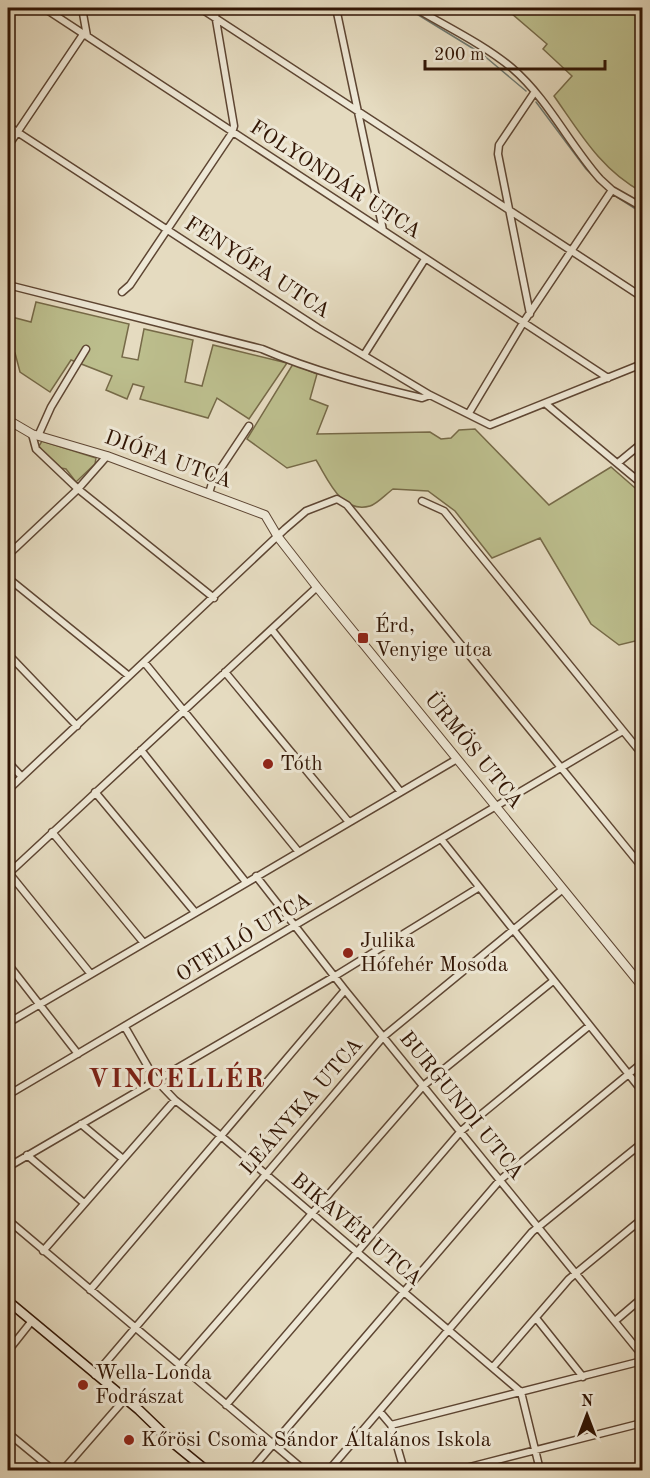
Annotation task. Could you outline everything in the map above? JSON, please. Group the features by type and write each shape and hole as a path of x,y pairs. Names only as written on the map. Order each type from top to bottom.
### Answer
{"main road":[{"path":"8,1301 128,1403 144,1420 206,1470"}],"street":[{"name":"FOLYONDÁR UTCA","path":"44,8 608,378"},
{"path":"8,146 85,34 82,8"},
{"path":"200,8 642,297"},
{"path":"122,292 130,285 166,228 232,133 234,126 214,8"},
{"path":"336,8 384,230"},
{"path":"415,8 496,56 513,69 534,93 584,162 612,190 642,207"},
{"path":"530,314 507,209 498,154 499,145 534,93"},
{"name":"FENYŐFA UTCA","path":"8,126 430,395 469,412 490,425 546,404"},
{"path":"469,412 523,323 573,252 612,190"},
{"path":"364,355 425,260"},
{"path":"8,285 262,349 362,384 422,398 430,395"},
{"path":"86,349 35,435 36,449 78,489 214,598"},
{"path":"642,364 546,404 642,484"},
{"name":"DIÓFA UTCA","path":"8,420 35,435 107,456 266,515 278,537"},
{"path":"209,493 213,480 249,426"},
{"path":"618,462 642,443"},
{"path":"8,555 78,489 107,456"},
{"path":"8,790 306,511 338,499 347,505 642,867"},
{"path":"422,501 444,511 642,754"},
{"name":"ÜRMÖS UTCA","path":"278,537 642,986"},
{"path":"8,578 129,676"},
{"path":"90,974 8,873 317,587"},
{"path":"272,630 400,791"},
{"path":"8,654 78,726"},
{"path":"144,662 298,851"},
{"path":"225,672 348,821"},
{"name":"OTELLÓ UTCA","path":"8,1095 623,731"},
{"path":"141,750 245,881"},
{"path":"8,1023 245,881 457,759"},
{"path":"8,762 22,777"},
{"path":"95,792 194,911"},
{"path":"52,832 142,942"},
{"path":"441,839 642,1091"},
{"name":"BURGUNDI UTCA","path":"256,876 345,990 642,1355"},
{"path":"8,1167 155,1079 335,976 478,888"},
{"name":"LEÁNYKA UTCA","path":"95,1375 383,1037 563,889"},
{"path":"8,964 78,1054"},
{"path":"179,1366 423,1086 553,981"},
{"path":"90,1290 345,990"},
{"path":"226,1405 461,1131 590,1026"},
{"name":"BIKAVÉR UTCA","path":"125,1027 155,1079 175,1100 266,1174 520,1392"},
{"path":"251,1470 500,1180 642,1063"},
{"path":"43,1251 175,1100"},
{"path":"81,1124 123,1159"},
{"path":"329,1470 539,1227 642,1143"},
{"path":"27,1155 84,1203"},
{"path":"493,1367 575,1272 642,1219"},
{"path":"8,1220 304,1470"},
{"path":"615,1321 642,1298"},
{"path":"536,1318 583,1377"},
{"path":"8,1352 32,1322"},
{"path":"391,1425 642,1361"},
{"path":"520,1392 540,1470"},
{"path":"63,1470 128,1403"},
{"path":"380,1412 391,1425 404,1470"},
{"path":"458,1470 642,1423"},
{"path":"8,1432 53,1470"}],"green space":[{"path":"505,8 642,8 642,192 603,162 582,137 554,96 572,76 543,49 547,44"},
{"path":"36,302 129,324 122,357 138,360 144,329 193,340 185,382 202,386 213,345 287,363 249,419 217,398 208,418 140,399 144,387 133,384 127,399 106,390 112,376 71,360 50,392 20,372 15,353 8,348 8,316 31,322"},
{"path":"293,364 317,374 310,399 328,406 317,434 430,432 441,439 451,438 459,430 475,429 549,505 611,467 642,494 642,647 635,641 619,645 591,624 540,538 492,558 455,511 428,491 393,489 370,506 351,505 337,493 316,460 287,468 247,439"},
{"path":"42,441 96,458 95,464 76,482 66,469 61,468 41,449 39,446"}],"waterway":[{"path":"407,8 482,54 526,91"},
{"path":"536,102 586,169 606,189"},
{"path":"617,197 642,213"}],"place":[{"name":"Érd, Venyige utca","path":"363,638"},
{"name":"Tóth","path":"268,764"},
{"name":"Julika Hófehér Mosoda","path":"348,953"},
{"name":"Wella-Londa Fodrászat","path":"83,1385"},
{"name":"Kőrösi Csoma Sándor Általános Iskola","path":"129,1440"}],"district":[{"name":"VINCELLÉR","path":"177,1079"}]}
